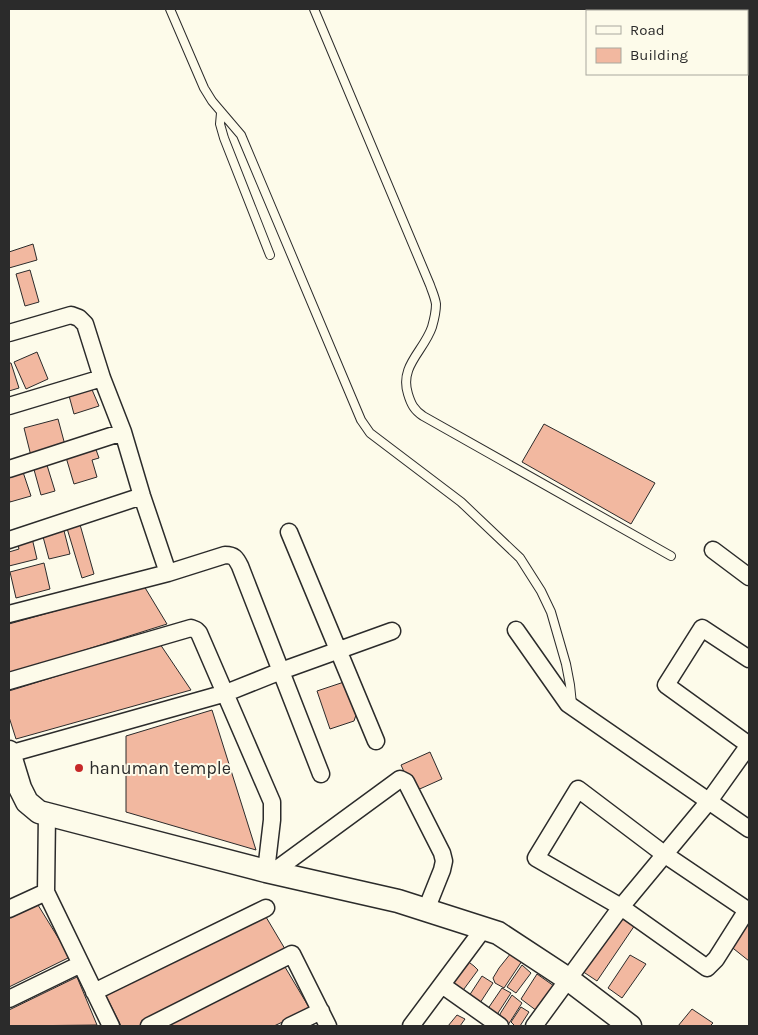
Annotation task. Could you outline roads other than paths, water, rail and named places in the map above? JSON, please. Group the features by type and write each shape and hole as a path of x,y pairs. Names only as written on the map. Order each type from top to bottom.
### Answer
{"street":[{"path":"9,333 71,316 79,318 85,324 102,378 123,432 168,573"},
{"path":"9,406 102,378"},
{"path":"9,469 123,432"},
{"path":"9,540 142,496"},
{"path":"289,532 376,741"},
{"path":"713,550 749,577"},
{"path":"9,614 168,573 225,555 232,555 240,566 320,774"},
{"path":"9,681 191,628 196,630 226,693 272,802 270,872"},
{"path":"534,1026 621,907 709,801 749,745 666,685 702,628 749,659"},
{"path":"516,630 568,704 749,829"},
{"path":"392,631 280,671 226,693 9,753 20,788 27,802 39,812 270,872 398,901 498,933 568,979 630,1026"},
{"path":"270,872 400,779 406,782 442,853 444,861 426,910"},
{"path":"578,790 664,854 747,910 716,959 707,968 621,907 536,858 578,790"},
{"path":"47,814 46,892 111,1026"},
{"path":"9,910 46,892"},
{"path":"94,992 266,908"},
{"path":"411,1026 484,928"},
{"path":"149,1026 292,954 328,1026"},
{"path":"9,999 80,964"},
{"path":"442,985 500,1026"},
{"path":"290,1026 321,1012"}],"lane":[{"path":"170,9 204,88 212,101 241,135 361,420 370,433 461,502 520,558 542,592 551,612 566,664 572,706"},
{"path":"314,9 430,285 436,305 432,328 408,370 405,379 406,390 415,410 431,421 671,556"},
{"path":"221,112 220,124 224,138 270,256"}],"place":[{"name":"hanuman temple","path":"79,768"}]}
